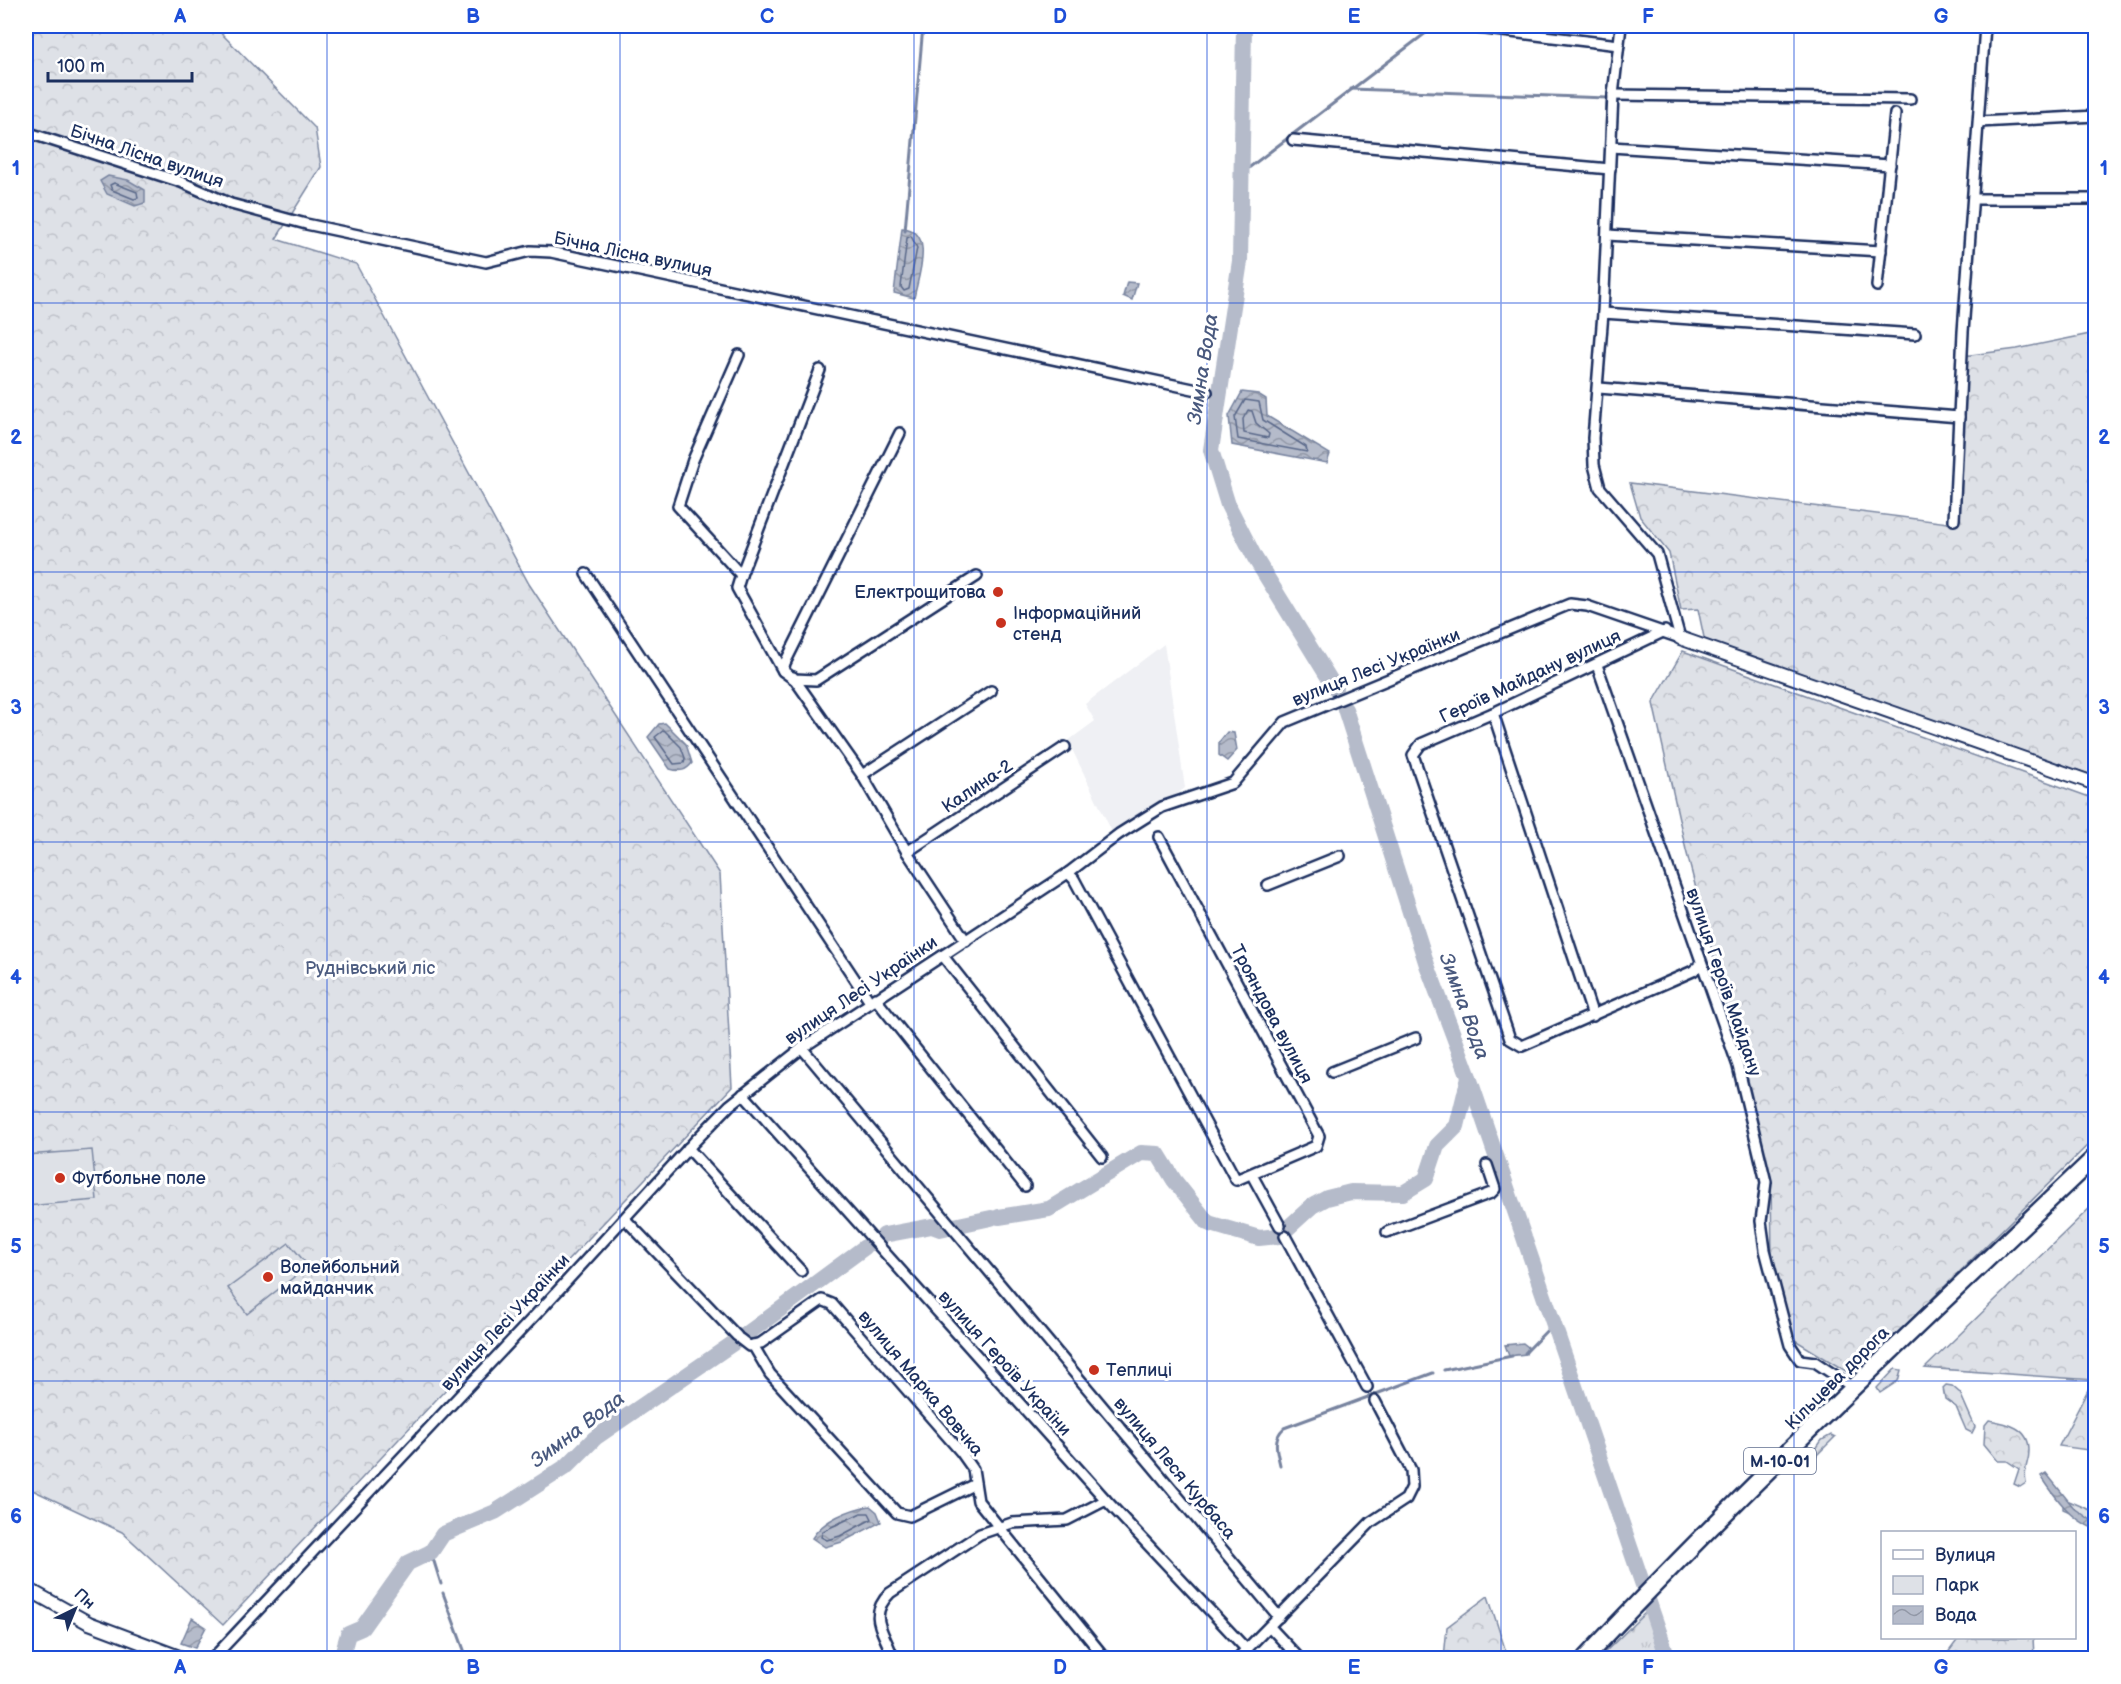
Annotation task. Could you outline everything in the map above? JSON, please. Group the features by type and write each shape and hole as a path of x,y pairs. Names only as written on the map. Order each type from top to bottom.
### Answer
{"highway":[{"name":"Кільцева дорога","path":"1585,1659 1664,1576 1854,1388 2096,1156"}],"street":[{"path":"1621,26 1614,95 1599,388 1593,438 1594,465 1600,488 1657,554 1680,638 2096,784"},
{"path":"1954,520 1985,26"},
{"path":"1469,27 1619,45"},
{"path":"1614,95 1910,99"},
{"path":"1877,286 1895,114"},
{"path":"1979,122 2096,116"},
{"name":"Бічна Лісна вулиця","path":"26,132 181,182 231,204 306,224 486,262 530,251 551,252 1207,392"},
{"path":"1293,140 1610,169"},
{"path":"1611,147 1890,165"},
{"path":"1974,199 2096,199"},
{"path":"1607,235 1881,251"},
{"path":"1603,314 1915,334"},
{"path":"739,355 693,460 678,506 741,575"},
{"path":"820,370 737,588 784,667 862,775 907,852 966,941"},
{"path":"1599,388 1959,417"},
{"path":"784,667 900,433"},
{"path":"586,574 872,1000 1025,1186"},
{"path":"794,679 816,680 977,576"},
{"name":"вулиця Лесі Українки","path":"213,1659 625,1219 688,1148 743,1094 802,1048 1068,873 1119,834 1162,807 1233,783 1285,722 1570,604 1587,606 1680,638"},
{"name":"Героїв Майдану вулиця","path":"1593,1016 1522,1046 1510,1039 1413,755 1421,744 1597,665 1665,631"},
{"name":"вулиця Героїв Майдану","path":"1597,665 1738,1066 1766,1182 1761,1221 1765,1250 1790,1345 1800,1360 1815,1362 1854,1388"},
{"path":"862,775 991,692"},
{"path":"1492,713 1593,1016 1693,971 1701,964"},
{"name":"Калина-2","path":"907,852 1065,747"},
{"name":"Трояндова вулиця","path":"1159,837 1319,1136 1316,1146 1252,1175"},
{"path":"1268,885 1340,856"},
{"path":"1068,873 1074,879 1236,1180 1252,1175 1280,1226"},
{"path":"943,956 1102,1157"},
{"path":"1332,1072 1416,1038"},
{"name":"вулиця Леся Курбаса","path":"802,1048 1279,1617"},
{"name":"вулиця Героїв України","path":"743,1094 1106,1500 1247,1650"},
{"path":"688,1148 801,1271"},
{"path":"1387,1232 1491,1193 1495,1189 1487,1165"},
{"path":"625,1219 739,1337 749,1346 753,1345 770,1374 897,1513 910,1516 975,1484"},
{"path":"1286,1236 1367,1387"},
{"name":"вулиця Марка Вовчка","path":"753,1345 761,1343 822,1300 832,1304 962,1452 973,1469 978,1502 1105,1659"},
{"path":"1238,1659 1371,1522 1406,1499 1412,1487 1411,1470 1375,1401"},
{"path":"893,1659 877,1620 880,1603 890,1593 964,1543 998,1527 1012,1523 1067,1520 1106,1500"},
{"path":"26,1588 89,1623 183,1659"},
{"path":"1270,1627 1299,1659"}],"shaded area":[{"path":"1164,644 1185,788 1150,814 1114,836 1068,741 1095,721 1085,704"}],"green space":[{"name":"Руднівський ліс","path":"26,26 214,26 315,128 321,167 276,239 356,264 529,584 720,874 732,1087 223,1625 122,1532 26,1487"},
{"path":"2095,333 2095,776 1706,647 1698,609 1681,610 1669,553 1640,517 1630,483 1956,524 1963,356 2017,349"},
{"path":"1683,651 2095,799 2095,1138 1854,1376 1785,1334 1772,1264 1771,1178 1686,850 1653,703"},
{"name":"Футбольне поле","path":"92,1150 97,1200 26,1206 26,1155"},
{"path":"2095,1203 2095,1451 2059,1446 2093,1380 1925,1368"},
{"name":"Волейбольний майданчик","path":"289,1243 308,1266 247,1314 228,1288"},
{"path":"1895,1369 1901,1370 1898,1381 1880,1393 1877,1388"},
{"path":"1946,1385 1952,1386 1960,1393 1975,1427 1972,1433 1966,1430 1956,1407 1945,1399 1943,1388"},
{"path":"1989,1420 2010,1425 2026,1437 2029,1451 2025,1472 2026,1483 2020,1487 2014,1484 2019,1469 2007,1461 1998,1461 1984,1444 1985,1425"},
{"path":"1831,1435 1835,1437 1815,1457 1811,1456 1822,1440"},
{"path":"2069,1501 2095,1512 2095,1530 2079,1516 2063,1509 2063,1504"},
{"path":"1488,1596 1508,1658 1444,1658 1447,1627"},
{"path":"1646,1612 1662,1658 1599,1658"},
{"path":"1958,1639 2033,1639 2034,1658 1944,1658"}],"water":[{"path":"108,176 128,180 145,190 145,203 135,206 107,194 100,181"},
{"path":"902,228 912,231 919,237 922,245 921,267 914,298 894,293"},
{"path":"1127,282 1137,283 1132,300 1123,296"},
{"path":"1242,392 1258,394 1266,399 1267,416 1330,454 1327,463 1232,445 1229,416"},
{"path":"665,723 686,744 692,763 680,771 670,769 648,737 659,724"},
{"path":"1227,732 1234,733 1237,750 1227,761 1219,755 1219,742"},
{"path":"1523,1343 1528,1347 1526,1354 1509,1356 1505,1345"},
{"path":"2046,1473 2074,1508 2095,1523 2095,1529 2078,1520 2064,1507 2041,1476"},
{"path":"870,1506 877,1512 881,1522 842,1542 825,1547 812,1538 829,1521 853,1510"},
{"path":"192,1618 206,1627 195,1648 181,1643"}],"waterway":[{"path":"905,231 923,26"},
{"name":"Зимна Вода","path":"1244,26 1240,261 1211,450 1228,505 1255,558 1335,688"},
{"path":"1242,173 1435,26"},
{"path":"1351,89 1607,98 1605,163"},
{"name":"Зимна Вода","path":"999,1217 1049,1209 1141,1153 1158,1154 1174,1180 1208,1223 1259,1238 1279,1236 1312,1206 1327,1198 1351,1192 1403,1193 1426,1179 1437,1146 1457,1126 1469,1077 1427,965 1345,709"},
{"path":"1469,1077 1668,1658"},
{"name":"Зимна Вода","path":"884,1235 932,1226 940,1229 991,1218"},
{"name":"Зимна Вода","path":"341,1658 348,1634 362,1628 408,1563 431,1552 443,1534 495,1512 567,1466 595,1438 748,1333 865,1247"},
{"path":"1525,1353 1553,1324"},
{"path":"1444,1370 1512,1356"},
{"path":"1280,1465 1277,1441 1284,1428 1433,1373"},
{"path":"431,1552 441,1584"},
{"path":"443,1593 467,1658"}],"place":[{"name":"Електрощитова","path":"998,592"},
{"name":"Інформаційний стенд","path":"1001,623"},
{"name":"Футбольне поле","path":"60,1178"},
{"name":"Волейбольний майданчик","path":"268,1277"},
{"name":"Теплиці","path":"1094,1370"}]}
